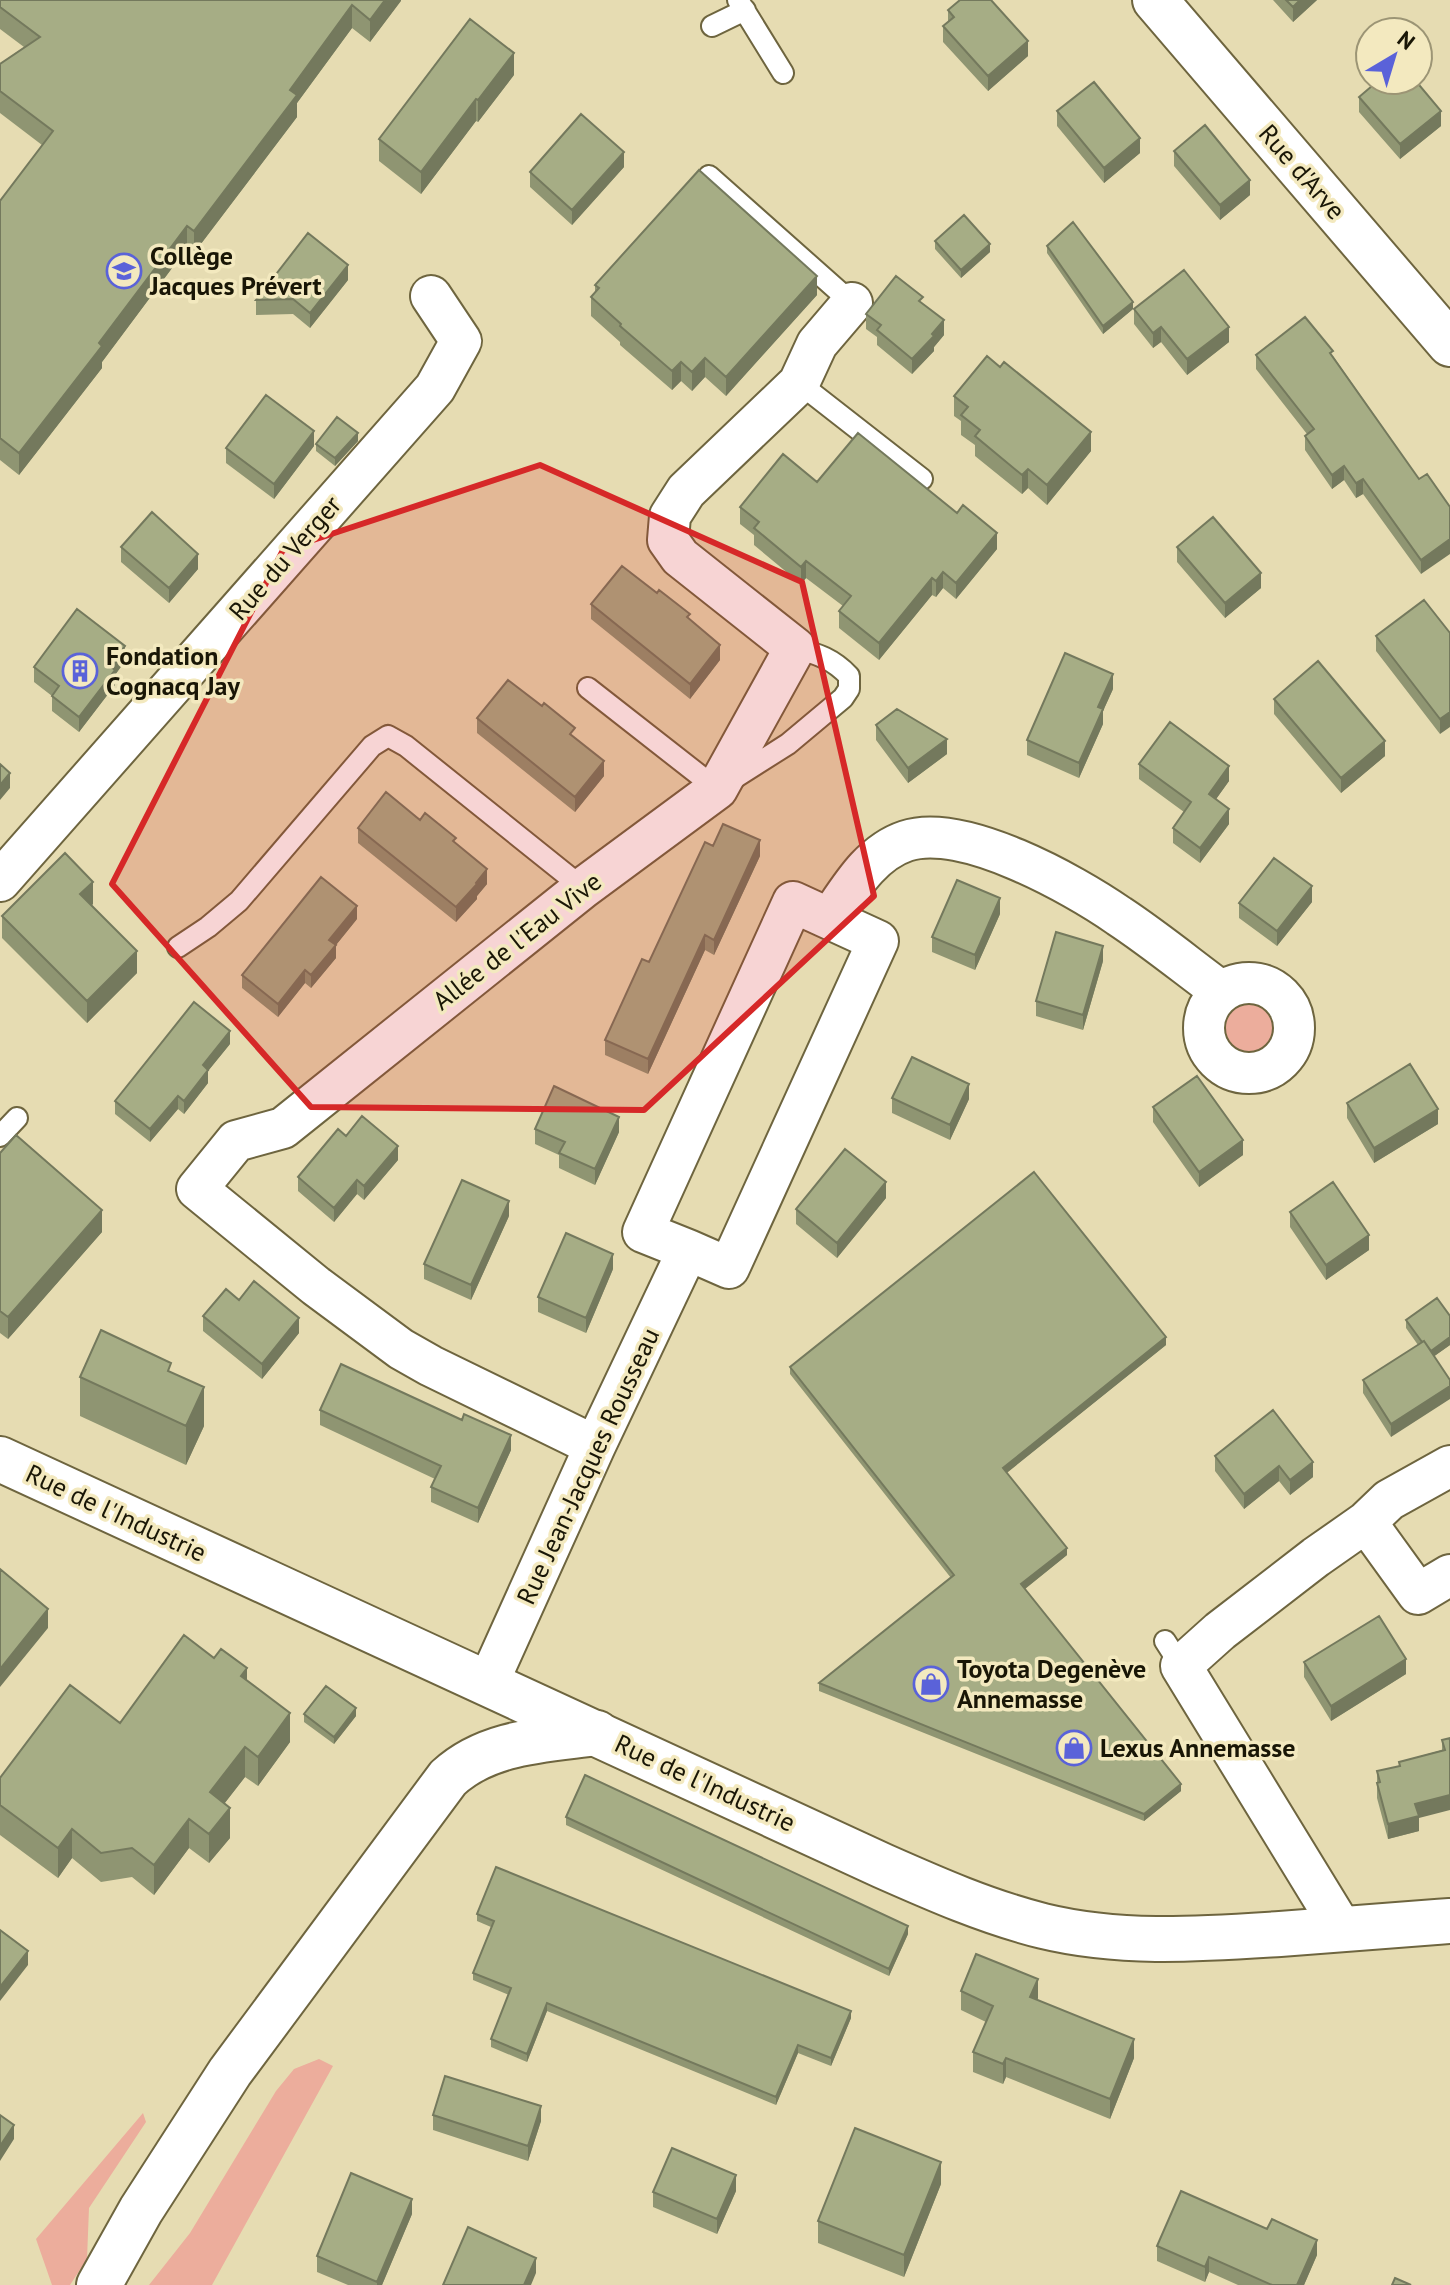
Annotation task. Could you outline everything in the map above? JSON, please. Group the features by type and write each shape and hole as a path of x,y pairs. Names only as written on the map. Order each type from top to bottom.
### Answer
{"main road":[{"name":"Rue d'Arve","path":"1155,0 1450,344"},
{"name":"Rue de l'Industrie","path":"0,1459 943,1893 1044,1926 1151,1940 1450,1921"},
{"path":"99,2285 141,2210 230,2072 448,1778 472,1760 501,1748 597,1733"}],"street":[{"name":"Rue du Verger","path":"0,881 435,388 461,341 431,296"},
{"path":"795,648 680,557 668,540 670,516 686,491 799,383 817,344 852,303"},
{"name":"Allée de l'Eau Vive","path":"595,1446 401,1349 316,1286 197,1189 236,1141 283,1128 583,888 717,789 795,648"},
{"path":"830,918 859,876 888,850 905,841 921,839 967,842 1011,858 1097,901 1222,992"},
{"path":"793,902 878,941 729,1268 688,1250 643,1232 793,902"},
{"name":"Rue Jean-Jacques Rousseau","path":"488,1683 688,1250"},
{"path":"1342,1929 1173,1653 1220,1631 1366,1522 1389,1500 1450,1466"},
{"path":"1366,1522 1418,1594 1450,1575"}],"lane":[{"path":"712,26 742,5 783,73"},
{"path":"709,176 852,303"},
{"path":"799,383 922,479"},
{"path":"588,688 717,789 788,744 843,698 849,689 849,676 837,663 795,648"},
{"path":"178,947 239,901 372,746 388,736 406,746 583,888"},
{"path":"0,1136 17,1118"}],"highlighted area":[{"path":"540,465 802,582 874,896 644,1110 311,1107 112,884 283,550"}],"shaded area":[{"path":"1242,995 1256,995 1268,1000 1277,1009 1282,1028 1280,1041 1273,1052 1256,1061 1242,1061 1230,1056 1221,1047 1216,1035 1216,1021 1221,1009 1230,1000"},
{"path":"319,2059 333,2066 212,2285 149,2285 190,2233 276,2091 294,2069"},
{"path":"143,2113 146,2122 89,2208 87,2259 70,2285 52,2285 36,2239"}],"building":[{"name":"Collège Jacques Prévert","path":"0,0 385,0 370,20 352,5 290,90 297,95 194,231 187,226 99,343 102,346 19,453 0,438 0,201 53,131 0,91 0,64 40,37 0,7"},
{"path":"960,0 991,0 1028,41 988,76 943,26 954,17 948,10"},
{"path":"1286,0 1300,0 1293,7"},
{"path":"470,19 514,53 421,172 379,139"},
{"path":"1094,82 1140,138 1104,168 1057,111"},
{"path":"1428,96 1441,111 1400,144 1359,97"},
{"path":"581,114 624,152 572,210 530,172"},
{"path":"1205,125 1250,180 1220,205 1174,151"},
{"path":"699,170 817,276 726,377 705,358 692,372 681,362 672,371 591,297 599,288 595,285"},
{"path":"964,215 990,244 961,270 935,241"},
{"path":"1073,222 1133,302 1103,326 1047,246"},
{"path":"308,233 348,265 310,313 293,299 256,300"},
{"path":"1184,270 1229,327 1187,359 1161,327 1153,333 1134,309"},
{"path":"896,276 923,297 919,301 944,320 932,334 934,336 912,359 877,330 881,325 866,314"},
{"path":"1305,317 1333,351 1330,353 1419,479 1427,474 1450,507 1450,539 1421,560 1363,479 1356,483 1344,466 1332,475 1305,436 1314,429 1256,355"},
{"path":"987,356 1000,367 1004,362 1091,432 1047,485 1028,469 1022,475 975,436 980,430 961,415 968,407 954,396"},
{"path":"266,395 314,431 274,484 226,448"},
{"path":"337,417 358,433 335,458 316,444"},
{"path":"858,433 957,513 963,505 997,533 956,583 943,572 936,581 932,578 879,643 839,611 851,596 806,561 801,567 754,528 759,522 740,507 783,454 817,482"},
{"path":"152,512 198,554 169,588 121,547"},
{"path":"1213,517 1261,573 1225,603 1177,547"},
{"path":"622,566 690,614 687,617 720,645 690,684 591,604"},
{"path":"1424,600 1450,633 1450,712 1440,719 1376,636"},
{"name":"Fondation Cognacq Jay","path":"77,609 125,646 110,666 115,670 79,717 52,696 59,686 34,667"},
{"path":"1065,653 1113,674 1098,707 1103,709 1079,763 1027,740"},
{"path":"1318,661 1385,741 1341,778 1274,699"},
{"path":"508,680 575,728 570,734 604,761 575,797 477,718"},
{"path":"897,709 947,739 908,768 876,725"},
{"path":"1170,722 1229,766 1209,794 1229,809 1200,848 1173,828 1191,802 1139,764"},
{"path":"0,764 10,773 0,785"},
{"path":"386,792 420,820 425,813 487,869 456,907 358,828"},
{"path":"723,824 760,840 714,940 705,935 648,1059 605,1040 642,959 649,962 705,842 713,846"},
{"path":"65,853 93,882 80,894 137,951 87,1001 2,916"},
{"path":"1274,858 1312,886 1277,931 1239,903"},
{"path":"321,877 357,906 329,940 336,945 311,975 305,970 278,1004 242,975"},
{"path":"957,880 1000,898 975,955 932,937"},
{"path":"1056,932 1103,946 1083,1015 1036,1001"},
{"path":"194,1002 230,1031 203,1065 208,1070 184,1101 178,1096 150,1129 115,1101"},
{"path":"912,1057 969,1084 950,1125 892,1098"},
{"path":"1410,1064 1438,1109 1374,1148 1347,1103"},
{"path":"1197,1076 1243,1140 1199,1172 1153,1107"},
{"path":"554,1086 619,1117 595,1169 559,1153 565,1142 535,1129"},
{"path":"362,1116 398,1146 364,1186 357,1180 334,1208 298,1177 338,1129 346,1136"},
{"path":"16,1135 102,1210 8,1317 0,1311 0,1153"},
{"path":"845,1149 886,1182 837,1243 796,1209"},
{"path":"1034,1172 1166,1337 1003,1468 1067,1548 1021,1584 1181,1784 1144,1814 819,1683 954,1575 790,1367"},
{"path":"462,1180 509,1201 471,1285 424,1264"},
{"path":"1333,1182 1369,1235 1326,1265 1290,1212"},
{"path":"566,1233 613,1254 586,1318 538,1297"},
{"path":"254,1281 299,1318 262,1364 203,1316 226,1289 239,1300"},
{"path":"1437,1298 1450,1316 1450,1337 1431,1351 1406,1320"},
{"path":"101,1330 171,1363 168,1371 204,1387 186,1426 80,1377"},
{"path":"1424,1341 1450,1380 1450,1386 1391,1424 1363,1380"},
{"path":"341,1364 462,1420 464,1414 511,1435 478,1508 431,1487 441,1466 320,1410"},
{"path":"1273,1410 1313,1462 1290,1480 1279,1466 1244,1494 1215,1456"},
{"path":"0,1569 48,1609 0,1669"},
{"path":"1379,1616 1406,1659 1331,1706 1304,1662"},
{"path":"184,1635 214,1658 221,1649 247,1668 241,1676 290,1713 258,1757 245,1747 210,1792 230,1808 209,1834 189,1819 154,1865 132,1848 101,1853 72,1829 58,1848 0,1805 0,1778 70,1685 120,1723"},
{"path":"326,1686 356,1708 334,1737 304,1714"},
{"path":"1450,1738 1450,1795 1415,1804 1419,1816 1388,1824 1377,1783 1380,1782 1377,1771 1445,1750 1442,1740"},
{"path":"585,1775 908,1926 889,1969 566,1817"},
{"path":"496,1867 851,2011 831,2058 798,2045 776,2097 547,2003 527,2054 491,2039 511,1988 473,1973 494,1921 477,1914"},
{"path":"0,1930 28,1951 0,1987"},
{"path":"976,1954 1038,1979 1030,1997 1134,2039 1110,2099 1006,2058 1003,2064 973,2052 993,2006 961,1991"},
{"path":"445,2076 541,2106 528,2146 433,2115"},
{"path":"0,2115 14,2125 0,2146"},
{"path":"855,2128 941,2162 904,2255 818,2221"},
{"path":"672,2148 736,2175 717,2219 653,2192"},
{"path":"351,2173 412,2199 377,2282 317,2256"},
{"path":"1181,2191 1267,2229 1272,2219 1317,2240 1297,2285 1272,2285 1209,2257 1205,2267 1157,2246"},
{"path":"468,2227 536,2258 524,2285 443,2285"},
{"path":"1395,2278 1411,2285 1392,2285"}],"place":[{"name":"Collège Jacques Prévert","path":"124,271"},
{"name":"Fondation Cognacq Jay","path":"80,671"},
{"name":"Toyota Degenève Annemasse","path":"931,1684"},
{"name":"Lexus Annemasse","path":"1074,1748"}]}
